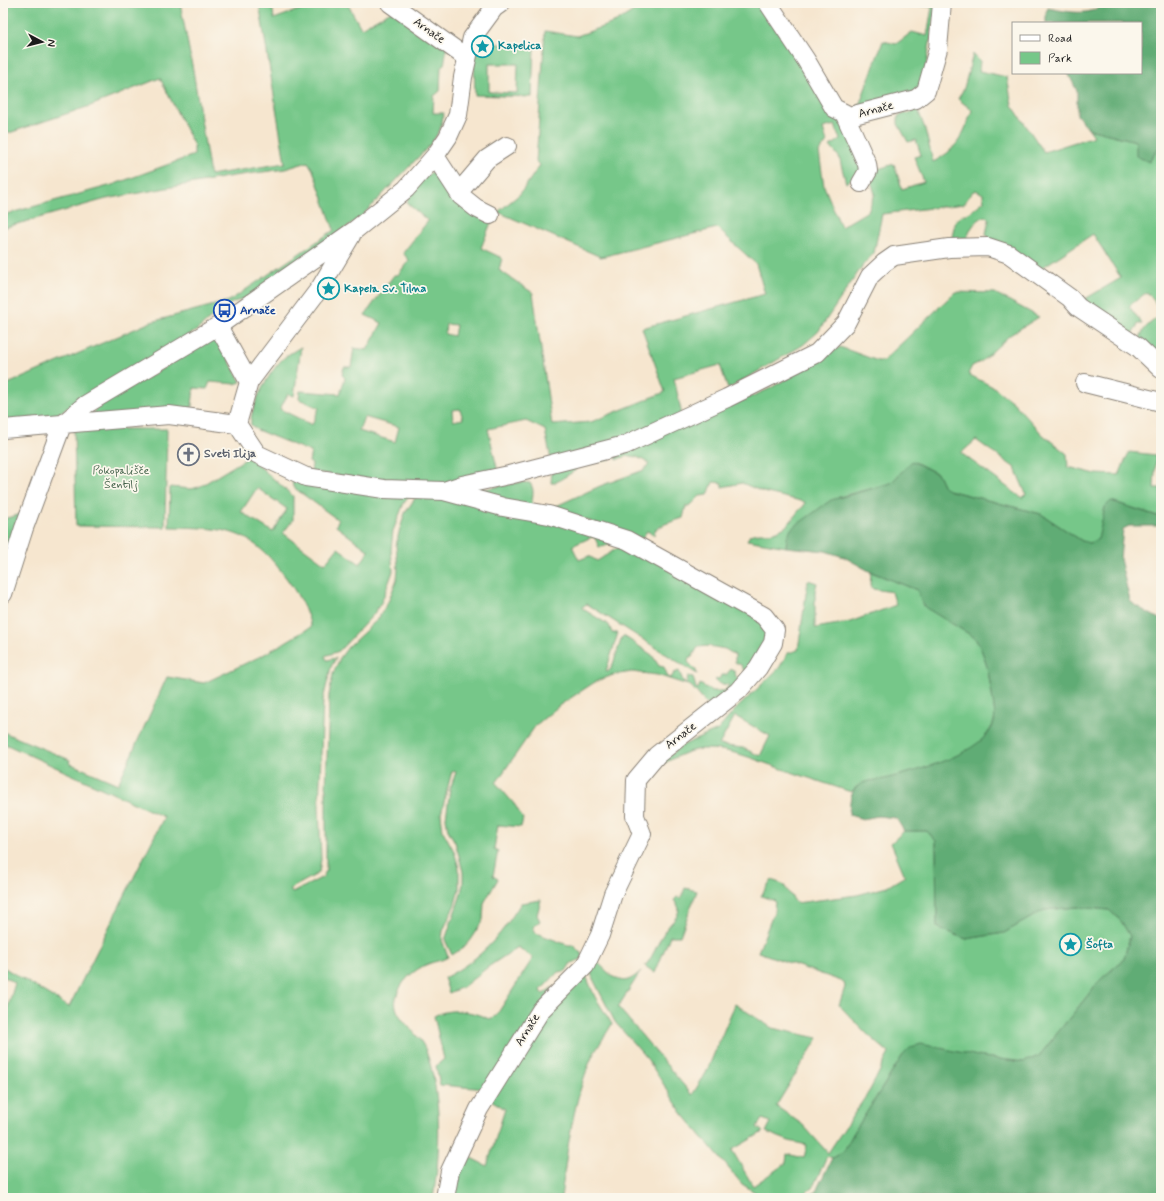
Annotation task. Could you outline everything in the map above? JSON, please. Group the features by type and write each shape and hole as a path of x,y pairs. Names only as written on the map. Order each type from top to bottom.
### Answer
{"street":[{"name":"Arnače","path":"390,3 467,58"},
{"path":"3,594 24,528 62,425 85,405 218,326 355,230 406,189 435,156 448,137 458,115 463,77 472,38 494,8 501,3"},
{"name":"Arnače","path":"768,3 806,60 834,108 850,116 916,99 926,91 938,49 942,3"},
{"path":"844,113 867,164 868,171 861,183"},
{"path":"459,192 487,159 507,146"},
{"path":"435,156 459,192 476,208 490,215"},
{"path":"355,230 320,288 249,382 237,424 256,454 306,477 384,489 444,491 462,485 509,476 625,445 727,398 817,353 846,323 870,276 894,256 966,247 988,247 1010,254 1070,298 1078,307 1138,347 1161,369"},
{"path":"218,326 249,382"},
{"path":"1085,383 1161,402"},
{"path":"3,429 169,415 237,424"},
{"name":"Arnače","path":"444,491 503,507 549,515 627,540 764,616 775,630 773,643 758,668 738,691 657,754 636,780 635,816 642,834 613,894 600,935 585,966 541,1010 479,1109 450,1171 445,1198"}],"green space":[{"path":"3,3 180,3 193,70 210,175 285,163 259,3 272,3 274,19 312,5 311,3 347,3 361,28 393,10 447,47 444,65 441,67 440,91 434,96 433,113 444,113 440,130 431,144 364,214 263,291 232,303 214,315 196,331 54,416 3,426 3,386 151,322 229,301 334,230 313,170 308,162 285,169 233,176 106,199 3,228 3,215 112,185 194,155 194,146 160,78 90,106 3,135"},
{"path":"646,3 763,3 840,121 865,168 846,183 839,157 830,146 840,140 835,125 823,128 827,142 819,152 824,186 841,227 868,211 875,194 871,181 872,171 894,164 902,189 924,182 914,157 921,155 916,140 908,142 898,124 898,116 918,110 925,129 933,162 954,147 966,127 972,110 958,99 964,88 973,54 980,61 979,71 1007,77 1012,105 1044,152 1094,136 1089,129 1136,141 1149,162 1161,145 1161,310 1147,292 1129,306 1142,324 1138,324 1132,335 1078,303 1121,278 1093,234 1040,269 993,243 986,234 989,220 985,216 974,225 967,238 958,238 951,242 955,222 960,216 969,213 984,201 983,194 976,190 972,192 964,204 882,214 874,253 863,265 818,332 803,345 728,389 720,365 674,378 682,415 639,435 551,460 545,430 526,421 488,429 498,472 433,487 311,472 312,464 309,462 311,452 257,430 251,425 251,417 262,388 279,362 301,347 294,396 288,394 280,409 312,425 319,408 299,399 300,391 340,394 345,378 342,375 344,367 351,367 354,348 367,350 382,323 365,315 394,275 398,275 409,260 403,253 428,221 407,203 408,198 419,183 438,168 492,220 481,248 502,258 499,270 533,293 552,425 591,422 665,392 642,328 765,294 756,264 717,228 601,257 498,212 520,194 540,165 536,162 545,31 577,36 616,22","holes":["446,324 456,325 454,336 445,334","460,409 463,419 453,421 452,410","364,417 399,427 395,442 359,431"]},
{"path":"891,3 937,3 922,89 857,111 883,41 896,44 912,32 927,36 932,7"},
{"path":"1103,3 1161,3 1161,145 1149,162 1136,156 1136,141 1089,129 1077,115 1077,91 1068,74 1142,74 1142,22 1046,22 1046,12 1048,8 1070,12 1085,12 1098,8"},
{"path":"476,42 534,47 532,97 475,95 474,63","holes":["489,64 518,64 517,93 489,92"]},
{"path":"955,292 995,293 1039,317 1010,335 982,361 972,366 968,374 995,388 1014,403 1042,434 1067,454 1068,467 1096,474 1119,475 1129,452 1156,455 1154,488 1161,488 1161,517 1111,501 1105,507 1099,539 1090,543 1082,541 1041,514 948,490 943,485 938,474 913,461 891,483 839,497 787,537 786,547 747,540 750,535 753,534 770,533 782,529 804,506 805,502 763,492 742,483 722,487 722,483 713,482 708,495 700,496 690,506 686,506 683,518 665,524 655,530 654,535 647,531 640,541 554,507 600,486 644,470 649,464 633,456 617,460 616,456 610,457 609,460 573,466 576,470 555,483 551,483 552,469 734,404 769,389 840,347 878,361 883,361","holes":["976,440 1015,468 1026,494 1022,498 961,453"]},
{"path":"1161,315 1161,364 1139,345 1143,331 1149,324"},
{"path":"216,337 241,382 235,384 210,382 207,389 194,388 191,414 91,416 96,408"},
{"name":"Pokopališče Šentilj","path":"74,429 167,429 165,527 76,526"},
{"path":"249,457 293,496 293,520 283,533 325,564 338,548 360,564 369,551 336,526 338,520 293,487 292,482 296,479 362,489 411,494 404,503 393,531 391,550 393,571 382,601 373,615 339,651 325,656 327,660 336,658 331,667 323,700 319,807 321,859 319,873 290,889 292,893 323,877 326,871 326,792 329,695 333,674 340,658 348,647 378,619 389,600 397,579 398,569 396,545 399,532 405,513 417,495 432,494 516,512 536,513 550,516 613,537 606,546 599,547 594,536 572,546 579,560 589,556 597,561 627,542 661,560 683,575 760,616 764,625 766,640 764,646 761,653 745,672 741,665 735,662 735,655 725,649 709,646 698,647 692,657 689,657 688,662 696,670 697,674 587,604 582,607 609,625 612,633 618,633 606,671 608,672 612,667 622,637 624,636 652,655 659,666 664,667 668,677 671,678 674,673 679,671 684,683 687,682 688,676 693,677 696,688 698,689 700,684 712,691 725,691 729,685 718,683 715,680 720,678 721,675 726,675 731,669 735,672 736,677 740,679 710,708 691,686 657,675 632,672 613,675 595,682 560,705 536,725 496,783 515,805 523,819 521,827 498,825 494,849 498,851 493,876 498,879 484,903 483,920 463,948 452,955 445,940 460,897 463,884 463,872 455,842 448,830 446,818 450,789 456,772 452,771 441,814 443,831 454,851 459,868 459,889 455,904 443,931 442,940 448,957 422,967 412,973 404,982 396,998 398,1012 402,1019 423,1044 435,1086 439,1143 433,1198 3,1198 3,1024 15,983 3,976 3,967 69,1007 164,817 3,743 3,732 70,760 69,763 118,784 167,677 204,683 263,655 311,627 301,602 287,579 274,562 249,540 223,530 169,527 170,487 191,489 199,487","holes":["257,488 287,509 273,532 241,512"]},
{"path":"912,461 938,474 943,485 948,490 1041,514 1082,541 1090,543 1098,539 1105,507 1111,501 1160,517 1160,526 1129,526 1123,529 1120,559 1130,601 1161,620 1161,709 1158,714 1161,719 1161,1198 808,1198 816,1191 832,1158 844,1151 853,1134 903,1055 911,1047 921,1044 983,1057 1024,1062 1039,1056 1100,980 1124,959 1130,936 1121,921 1109,910 1077,907 1044,910 1004,933 966,939 937,927 936,841 927,831 904,831 896,818 878,816 863,819 849,815 853,791 862,783 915,771 948,759 978,743 988,733 994,722 995,715 988,672 984,657 974,637 926,608 917,590 869,571 844,557 825,551 786,547 787,537 791,529 831,500 891,483"},
{"path":"522,482 530,483 532,486 532,507 464,493"},
{"path":"22,514 3,572 3,519"},
{"path":"871,572 917,590 920,594 922,605 974,637 981,650 986,665 995,715 994,722 990,729 978,744 961,754 940,763 887,779 864,783 859,785 851,792 751,758 722,750 702,749 690,751 657,767 681,746 718,730 734,711 779,668 788,653 798,650 808,580 817,583 815,591 815,628 850,622 896,605 892,592 873,589 870,585","holes":["735,716 770,736 760,756 743,748 719,745"]},
{"path":"904,831 927,831 936,841 937,927 966,939 1004,933 1044,910 1077,907 1109,910 1121,921 1130,936 1124,959 1100,980 1039,1056 1024,1062 983,1057 903,1055 853,1134 844,1151 832,1158 827,1156 813,1187 799,1198 764,1198 742,1184 682,1113 648,1060 615,1022 593,979 589,967 590,963 597,962 613,976 623,981 634,977 641,971 618,1007 692,1095 706,1073 735,1004 772,1028 818,1038 776,1106 803,1125 828,1153 870,1090 889,1053 867,1034 839,1005 845,987 844,982 758,952 774,912 775,901 761,896 771,880 783,884 796,903 857,895 887,887 905,876 891,843","holes":["762,1119 771,1122 766,1132 789,1141 807,1145 804,1158 787,1154 786,1163 753,1186 732,1150 763,1132 757,1127"]},
{"path":"685,888 697,891 680,936 670,936 655,973 645,966 665,931 677,916 679,908 674,900 677,897 681,898"},
{"path":"541,900 537,915 540,921 533,927 536,933 568,945 573,945 582,954 582,959 571,963 566,971 558,972 541,990 543,994 553,987 486,1089 440,1085 436,1066 444,1059 434,1016 441,1013 462,1011 489,1019 496,1016 533,958 518,947 488,967 463,987 449,993 444,978 479,955 497,937 521,903"},
{"path":"584,971 595,997 612,1024 593,1055 580,1089 572,1125 561,1198 450,1198 463,1154 487,1166 505,1109 488,1098 523,1044"}],"place":[{"name":"Kapelica","path":"482,46"},
{"name":"Kapela Sv. Tilna","path":"329,289"},
{"name":"Arnače","path":"225,311"},
{"name":"Sveti Ilija","path":"188,454"},
{"name":"Šofta","path":"1071,945"}]}
